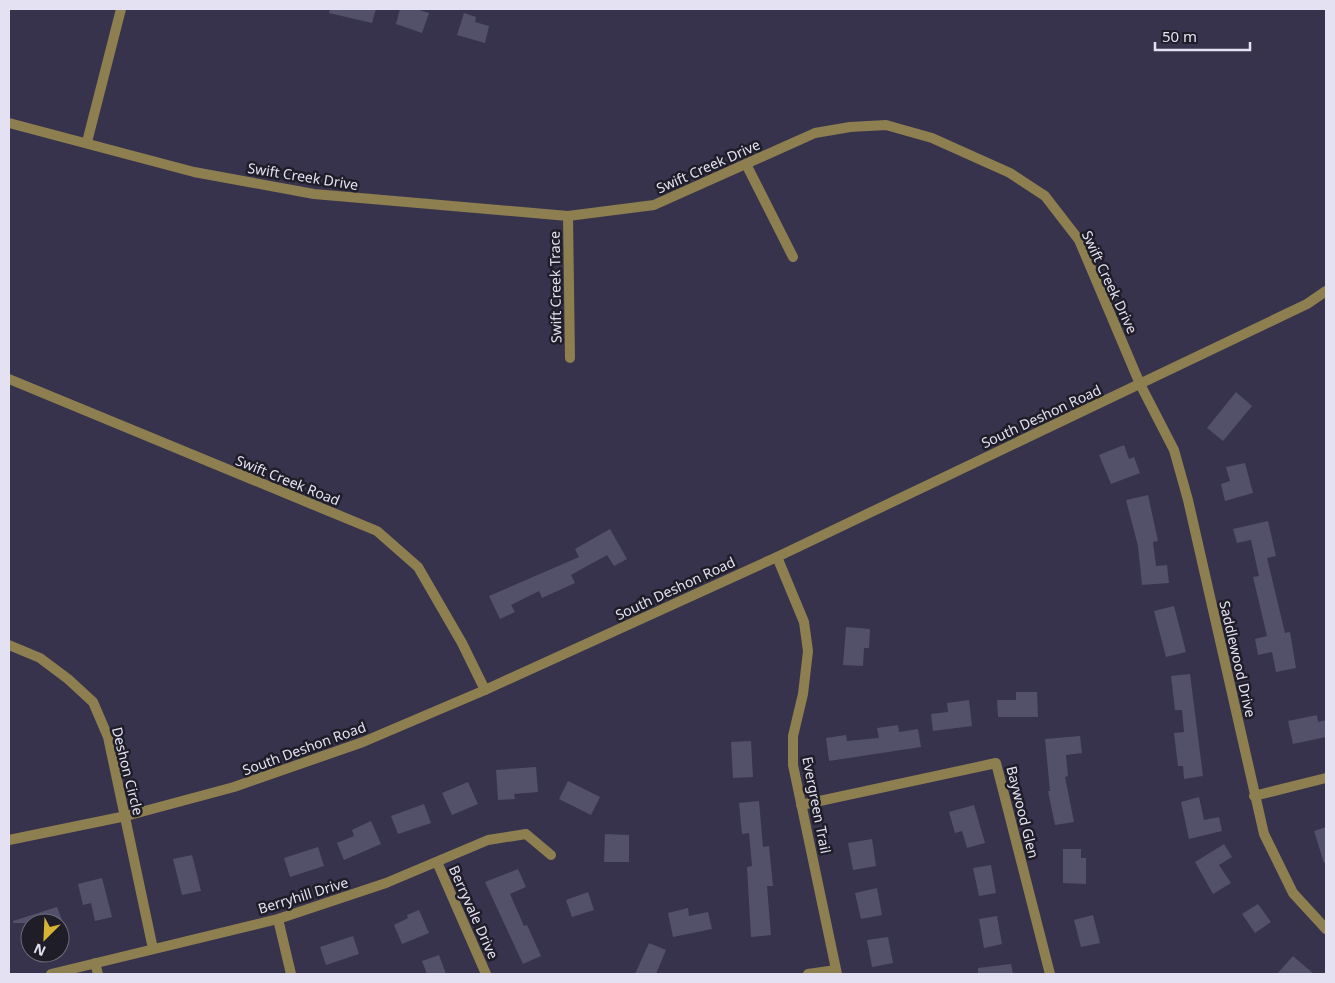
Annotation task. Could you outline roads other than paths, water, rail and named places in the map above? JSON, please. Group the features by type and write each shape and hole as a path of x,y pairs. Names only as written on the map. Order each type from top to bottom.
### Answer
{"street":[{"path":"87,142 121,9"},
{"name":"Swift Creek Drive","path":"9,123 87,142 194,172 314,194 568,216 654,205 815,133 850,127 886,125 932,138 1010,173 1045,196 1079,240 1140,384"},
{"path":"746,164 793,256"},
{"name":"Swift Creek Trace","path":"568,216 570,358"},
{"name":"South Deshon Road","path":"9,840 126,816 234,788 363,742 485,690 777,557 1306,304 1326,291"},
{"name":"Swift Creek Road","path":"9,379 376,531 418,567 462,644 485,690"},
{"name":"Saddlewood Drive","path":"1140,384 1174,450 1188,500 1264,834 1293,893 1326,929"},
{"name":"Evergreen Trail","path":"777,557 804,622 808,650 803,694 793,736 793,765 836,972"},
{"name":"Deshon Circle","path":"9,645 40,658 68,678 94,702 108,737 154,949"},
{"name":"Baywood Glen","path":"802,805 996,763 1050,974"},
{"path":"1254,796 1326,778"},
{"name":"Berryhill Drive","path":"51,974 278,919 386,883 488,840 526,834 551,855"},
{"name":"Berryvale Drive","path":"437,862 486,974"},
{"path":"278,919 291,974"},
{"path":"95,964 98,974"},
{"path":"808,974 836,972"}]}
